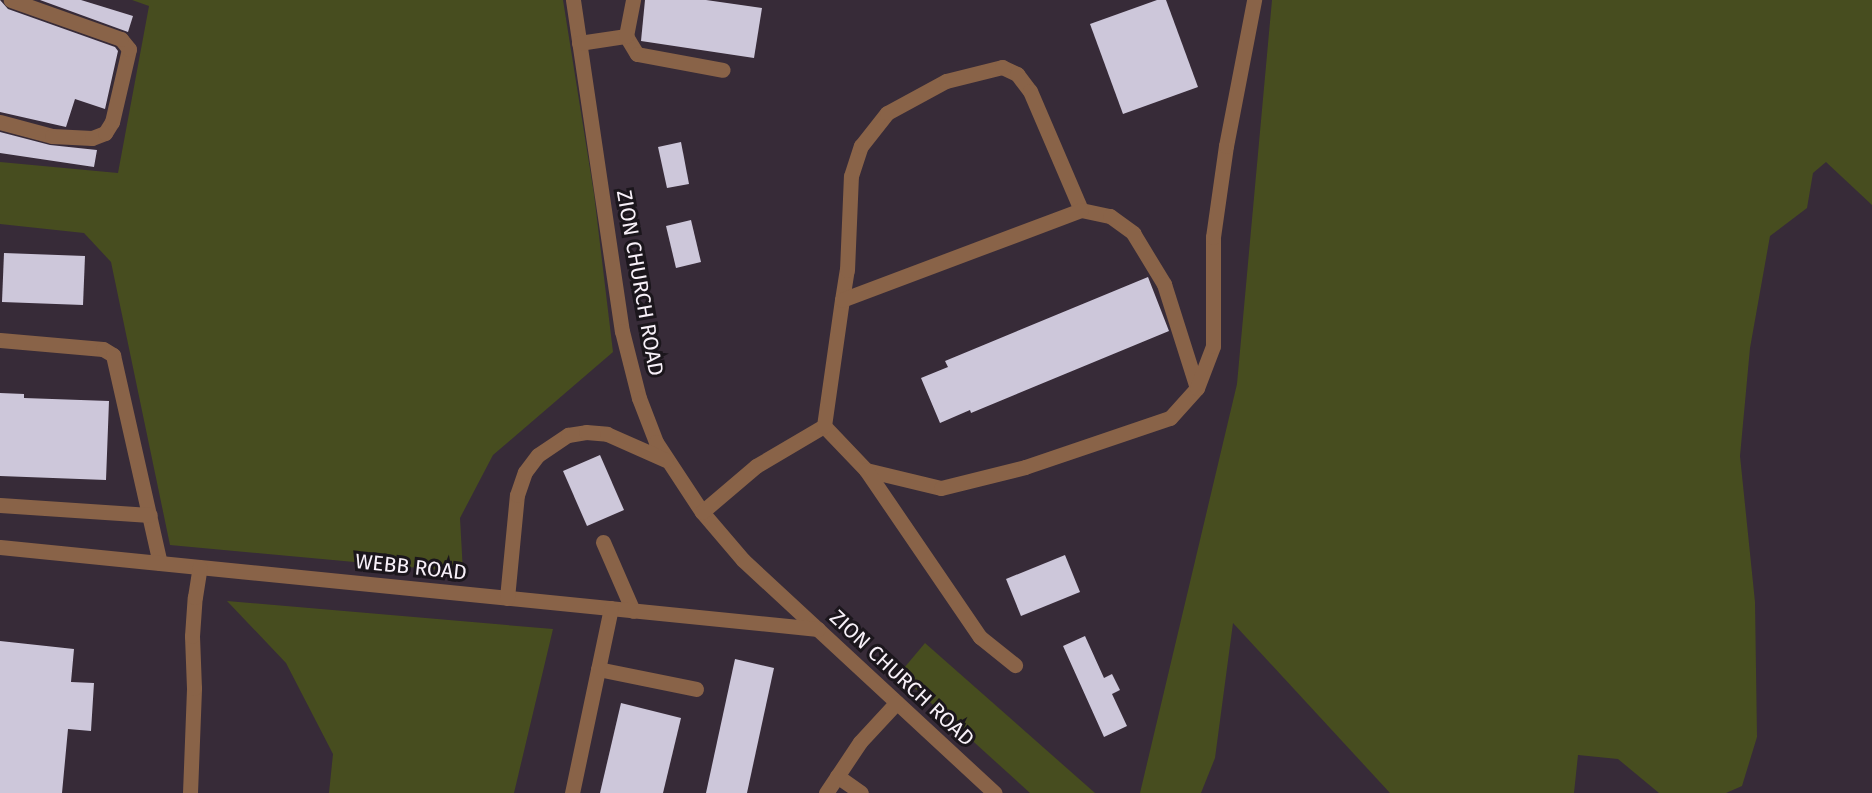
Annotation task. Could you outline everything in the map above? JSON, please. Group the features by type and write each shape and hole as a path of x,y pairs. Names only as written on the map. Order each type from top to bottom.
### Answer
{"street":[{"path":"0,122 52,136 92,138 105,133 112,122 129,49 121,39 11,0"},
{"name":"ZION CHURCH ROAD","path":"573,0 622,331 639,398 666,460 702,512 743,560 994,793"},
{"path":"633,0 626,36 637,54 723,70"},
{"path":"866,470 941,488 1025,467 1170,418 1197,388 1213,346 1213,237 1226,146 1254,0"},
{"path":"579,43 626,36"},
{"path":"824,426 847,270 851,176 861,146 886,113 946,81 1002,67 1017,74 1030,91 1081,210"},
{"path":"842,300 1081,210 1110,216 1132,233 1164,285 1197,388"},
{"path":"0,340 103,349 113,355 160,563"},
{"path":"824,426 866,470 980,637 1016,665"},
{"path":"702,512 756,466 824,426"},
{"path":"507,598 517,495 525,472 538,455 568,435 586,432 607,434 666,460"},
{"path":"0,505 150,515"},
{"path":"603,542 633,611"},
{"name":"WEBB ROAD","path":"0,547 818,629"},
{"path":"190,793 194,688 192,636 200,567"},
{"path":"572,793 611,608"},
{"path":"598,669 696,689"},
{"path":"826,793 860,742 897,702"},
{"path":"837,777 861,793"}],"green space":[{"path":"132,0 563,0 594,194 613,352 493,455 460,518 463,572 170,545 111,262 84,233 0,224 0,162 118,173 149,6"},
{"path":"1272,0 1872,0 1872,205 1826,162 1813,173 1807,208 1770,236 1750,348 1740,456 1755,602 1757,737 1742,786 1726,793 1659,793 1618,759 1578,755 1574,793 1390,793 1233,623 1215,758 1201,793 1140,793 1237,384"},
{"path":"227,601 553,629 514,793 329,793 333,754 286,663"},
{"path":"925,643 1095,793 1030,793 899,674"}],"building":[{"path":"0,0 8,9 115,47 118,51 105,109 75,99 66,127 0,112"},
{"path":"40,0 81,0 133,16 128,32"},
{"path":"645,0 706,0 762,8 754,58 641,41"},
{"path":"1157,0 1166,0 1198,87 1123,114 1090,24"},
{"path":"0,132 50,145 97,150 94,167 0,153"},
{"path":"681,142 689,184 667,188 658,147"},
{"path":"691,220 701,262 676,268 666,226"},
{"path":"4,253 85,256 83,305 2,302"},
{"path":"1148,277 1169,331 971,413 970,410 940,423 921,378 948,367 945,361"},
{"path":"0,393 24,394 24,398 109,401 106,480 0,476"},
{"path":"600,455 624,510 587,526 563,471"},
{"path":"1065,555 1080,592 1021,616 1006,579"},
{"path":"1085,636 1104,678 1112,674 1120,690 1112,694 1127,726 1104,737 1063,646"},
{"path":"0,641 74,649 71,682 94,683 91,731 68,729 62,793 0,793"},
{"path":"735,659 774,668 747,793 706,793"},
{"path":"621,703 681,718 663,793 600,793"}]}
